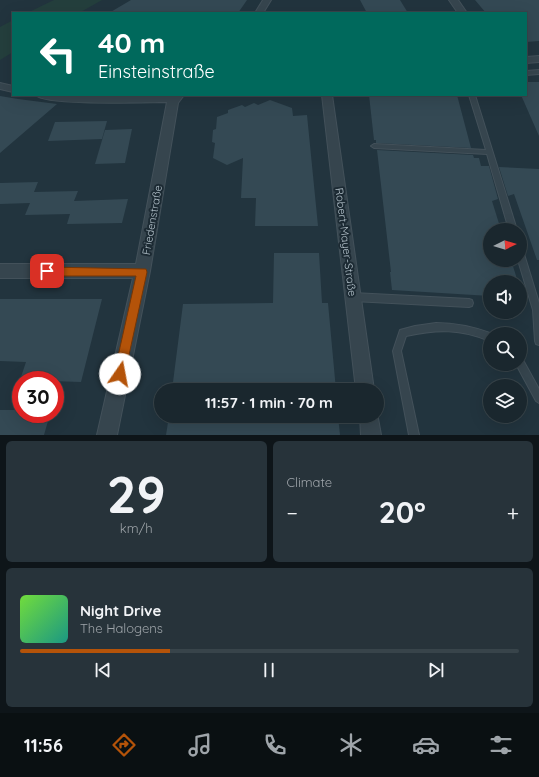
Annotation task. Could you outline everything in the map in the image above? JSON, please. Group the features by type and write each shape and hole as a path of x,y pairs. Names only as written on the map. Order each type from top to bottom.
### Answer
{"street":[{"path":"260,12 267,0"},
{"path":"453,0 462,12"},
{"path":"527,60 539,59"},
{"path":"0,86 12,89"},
{"path":"49,96 73,99 177,97"},
{"name":"Robert-Mayer-Straße","path":"326,96 364,383"},
{"name":"Friedenstraße","path":"107,435 142,272 170,118 177,97"},
{"path":"0,271 142,272"},
{"path":"369,423 371,435"}],"lane":[{"path":"527,73 539,72"},
{"path":"472,96 511,223"},
{"path":"374,146 489,152"},
{"path":"524,267 537,310 539,341"},
{"path":"353,297 469,303"},
{"path":"414,435 397,351 403,333 428,327 457,327 483,335"},
{"path":"524,371 539,398"}],"green space":[{"path":"54,0 102,0 81,12 29,12"},
{"path":"12,21 12,53 0,60 0,27"}],"building":[{"path":"131,0 247,0 239,12 111,12"},
{"path":"360,0 400,0 407,12 366,12"},
{"path":"475,0 539,0 539,41 527,42 527,12 485,12"},
{"path":"527,82 539,82 539,136 521,96 527,96"},
{"path":"0,96 18,99 57,104 0,153"},
{"path":"369,96 457,96 471,148 376,143 376,140 374,140"},
{"path":"270,100 292,108 293,116 307,115 318,226 255,226 256,198 241,198 243,158 227,165 213,158 215,143 212,142 213,130 216,129 217,117 228,113 228,110 242,105 245,107 254,103 258,105"},
{"path":"107,121 102,139 48,141 55,122"},
{"path":"132,129 125,163 95,164 105,130"},
{"path":"377,150 473,155 474,158 479,158 481,166 489,166 498,199 492,201 499,223 483,223 483,267 513,267 516,275 483,275 483,296 392,290"},
{"path":"499,167 539,169 539,260 537,260 527,231 527,223 524,223 514,194 508,196"},
{"path":"38,182 34,192 78,191 74,201 128,199 122,223 67,224 70,214 25,215 30,203 0,204 0,183"},
{"path":"274,253 319,253 322,303 328,303 335,383 173,383 183,304 273,303"},
{"path":"0,299 102,299 81,382 64,381 64,371 23,371 26,362 0,361"},
{"path":"0,410 12,410 12,423 47,423 44,435 0,435"},
{"path":"168,423 339,423 340,435 166,435"}],"route":[{"path":"47,271 142,272 120,374"}]}
